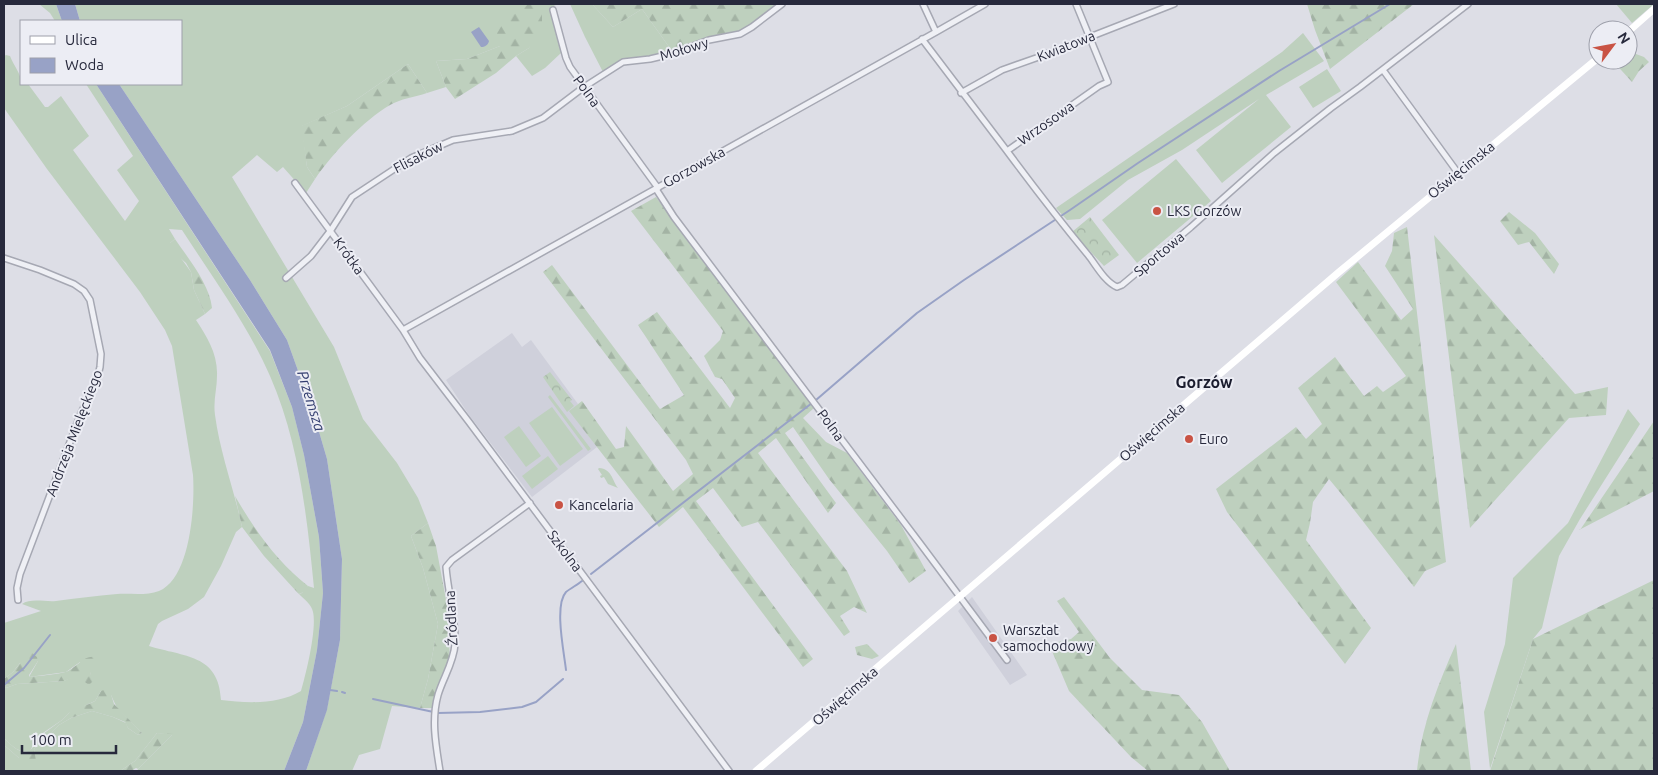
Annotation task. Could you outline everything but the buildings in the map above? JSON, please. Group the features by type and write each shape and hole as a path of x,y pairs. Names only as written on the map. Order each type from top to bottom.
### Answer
{"street":[{"name":"Mołowy","path":"584,87 623,62 671,54 709,40 740,34 782,4"},
{"path":"923,4 936,32"},
{"name":"Gorzowska","path":"402,330 985,4"},
{"name":"Wrzosowa","path":"922,39 1007,151 1108,82 1076,4"},
{"name":"Kwiatowa","path":"961,92 1002,70 1174,4"},
{"name":"Sportowa","path":"1007,151 1061,222 1113,286 1116,287 1122,285 1191,227 1274,153 1468,4"},
{"path":"1638,23 1654,9"},
{"name":"Polna","path":"553,10 568,63 657,189 674,217 1006,660"},
{"name":"Oświęcimska","path":"756,771 1458,172 1588,66"},
{"path":"1383,70 1458,172"},
{"name":"Flisaków","path":"286,278 311,256 331,230 352,197 411,158 453,140 512,131 543,118 584,87"},
{"name":"Krótka","path":"295,182 402,330"},
{"name":"Andrzeja Mielęckiego","path":"4,258 40,270 80,287 90,300 101,354 96,383 81,413 20,574 17,588 18,600"},
{"name":"Szkolna","path":"402,330 420,358 729,771"},
{"name":"Źródlana","path":"440,771 435,738 435,712 438,695 455,645 446,567 452,560 530,503"}],"shaded area":[{"path":"512,333 522,347 531,340 578,404 570,411 597,447 532,497 469,415 446,380"},
{"path":"972,597 1027,675 1010,685 958,611"}],"green space":[{"path":"39,4 56,4 62,20 54,20 50,13"},
{"path":"75,4 528,4 500,46 467,59 436,61 446,87 427,93 408,64 347,106 302,126 307,167 315,179 306,193 283,167 277,172 257,155 232,177 334,347 363,419 397,463 418,498 428,523 411,536 423,568 438,624 428,679 420,708 392,706 380,749 359,755 352,771 306,771 327,709 340,640 342,559 327,459 315,418 287,340 250,280 120,85 182,85 182,20 80,20"},
{"path":"528,4 542,5 542,28 529,48 496,73 455,99 446,87 436,61 467,59 500,46 492,16 524,8"},
{"path":"540,4 557,4 552,7 561,53 545,68 532,76 516,56 529,48 542,6"},
{"path":"570,4 592,4 613,27 642,9 672,51 658,55 623,59 603,72"},
{"path":"592,4 776,4 739,33 711,37 672,51 642,9 613,27"},
{"path":"1307,4 1414,4 1330,69"},
{"path":"1616,4 1654,4 1635,20 1629,20"},
{"path":"1303,33 1324,61 1266,95 1291,127 1222,183 1196,150 1259,99 1182,150 1128,180 1080,219 1067,220 1056,208 1282,52"},
{"path":"6,55 10,56 19,73 20,85 29,85 45,107 48,107 61,96 89,136 73,150 125,221 139,201 117,170 133,156 87,85 97,85 270,351 292,407 304,455 319,537 323,593 317,650 303,722 284,771 137,771 172,735 157,733 135,761 120,771 4,771 4,745 19,758 35,756 34,749 59,725 71,718 92,711 126,723 128,728 138,735 142,733 117,708 111,695 101,691 95,701 69,713 37,737 30,751 22,751 12,746 4,738 4,687 17,684 64,681 74,678 83,680 91,677 90,672 80,662 66,672 29,677 38,661 20,663 4,679 4,623 41,611 22,604 29,601 56,601 117,594 149,593 159,591 170,583 178,571 189,539 192,521 193,475 172,346 165,330 140,292 47,169 4,108 4,56","holes":["169,229 182,230 251,338 280,401 295,453 305,507 314,588 308,586 299,594 308,602 312,609 314,629 301,691 292,696 272,701 241,702 221,700 219,685 214,674 207,666 187,656 149,646 158,624 188,609 204,597 221,566 236,532 242,527 220,443 215,415 216,360 208,339 196,320 205,314 194,290 191,272 170,243 175,239"]},
{"path":"1638,55 1649,62 1639,71 1632,82 1621,70 1638,70"},
{"path":"408,64 427,93 398,101 380,111 349,138 315,179 307,167 301,126 347,106"},
{"path":"1327,69 1341,91 1313,108 1299,87"},
{"name":"LKS Gorzów","path":"1176,159 1211,201 1137,263 1102,220"},
{"path":"656,197 814,408 803,418 826,442 847,453 901,525 926,571 909,583 887,551 829,479 793,427 785,433 836,503 828,513 776,438 758,453 847,571 867,613 854,607 840,616 850,632 844,636 758,522 742,527 713,488 696,501 813,659 803,667 683,507 659,527 569,411 582,401 616,449 624,447 626,426 673,491 693,474 686,460 543,272 552,265 660,409 684,395 638,325 657,312 730,408 735,398 722,379 715,377 704,356 720,340 723,331 631,211"},
{"path":"1509,212 1535,233 1559,264 1554,274 1529,242 1518,245 1500,221"},
{"path":"1090,217 1119,255 1104,266 1072,232"},
{"path":"1407,227 1446,562 1425,571 1414,587 1329,479 1313,502 1306,540 1371,628 1345,664 1227,512 1216,489 1296,427 1306,439 1322,424 1298,388 1335,357 1364,396 1377,386 1383,392 1406,376 1336,282 1358,262 1401,320 1413,309 1385,266 1392,251 1394,233"},
{"path":"1434,235 1575,394 1608,387 1606,415 1569,418 1470,528"},
{"path":"175,239 198,272 207,290 212,308 205,314 194,290 191,272 186,263 169,248 170,243"},
{"path":"550,372 572,400 570,401 574,406 567,412 543,377"},
{"path":"550,395 591,449 588,451 548,397"},
{"path":"552,407 583,449 560,466 529,423"},
{"path":"1628,409 1640,424 1559,556 1542,628 1533,639 1490,769 1484,712 1505,644 1513,578 1568,523"},
{"path":"1654,421 1654,491 1581,529"},
{"path":"519,426 541,456 526,467 504,437"},
{"path":"548,456 558,469 532,489 522,476"},
{"path":"599,468 607,470 618,488 608,484 604,477 601,478 600,476 602,475"},
{"path":"235,496 250,521 276,556 308,586 306,591 299,594 296,591 264,556 242,527"},
{"path":"428,523 436,546 447,605 450,659 434,708 420,708 428,679 438,624 423,568 411,536"},
{"path":"1654,580 1654,771 1490,771 1533,639"},
{"path":"1064,597 1110,658 1142,690 1179,695 1202,722 1230,771 1148,771 1131,757 1069,691 1049,644 1071,639 1079,632 1057,601"},
{"path":"867,644 879,656 872,659 857,655 855,647"},
{"path":"1456,644 1471,771 1417,771 1426,722"},
{"path":"32,653 37,657 38,661 29,677 65,672 84,659 95,657 96,659 90,672 93,681 89,685 74,678 64,681 17,684 4,687 4,679 13,672 25,657"},
{"path":"109,688 114,704 142,733 138,735 128,728 125,722 92,711 71,718 59,725 34,749 36,761 33,763 19,758 4,745 4,738 18,750 26,752 33,747 32,742 74,709 95,701 101,691"},
{"path":"157,733 173,734 138,769 120,771 135,761"}],"water":[{"path":"56,4 75,4 80,20 62,20"},
{"path":"479,27 489,41 487,45 482,47 471,32"},
{"path":"97,85 120,85 250,280 287,340 315,418 327,459 342,559 340,640 327,710 306,771 284,771 303,722 317,650 323,593 319,537 304,455 292,407 270,350"}],"waterway":[{"path":"816,400 917,313 964,280 1279,71 1390,4"},
{"path":"591,574 812,403"},
{"path":"566,670 560,618 562,598 566,592 582,581"},
{"path":"4,685 24,668 50,635"},
{"path":"373,699 438,713 480,712 522,707 536,702 563,679"},
{"path":"330,690 337,691"}],"place":[{"name":"LKS Gorzów","path":"1157,211"},
{"name":"Euro","path":"1189,439"},
{"name":"Kancelaria","path":"559,505"},
{"name":"Warsztat samochodowy","path":"993,638"}],"district":[{"name":"Gorzów","path":"1204,382"}],"water label":[{"name":"Przemsza","path":"311,401"}]}
